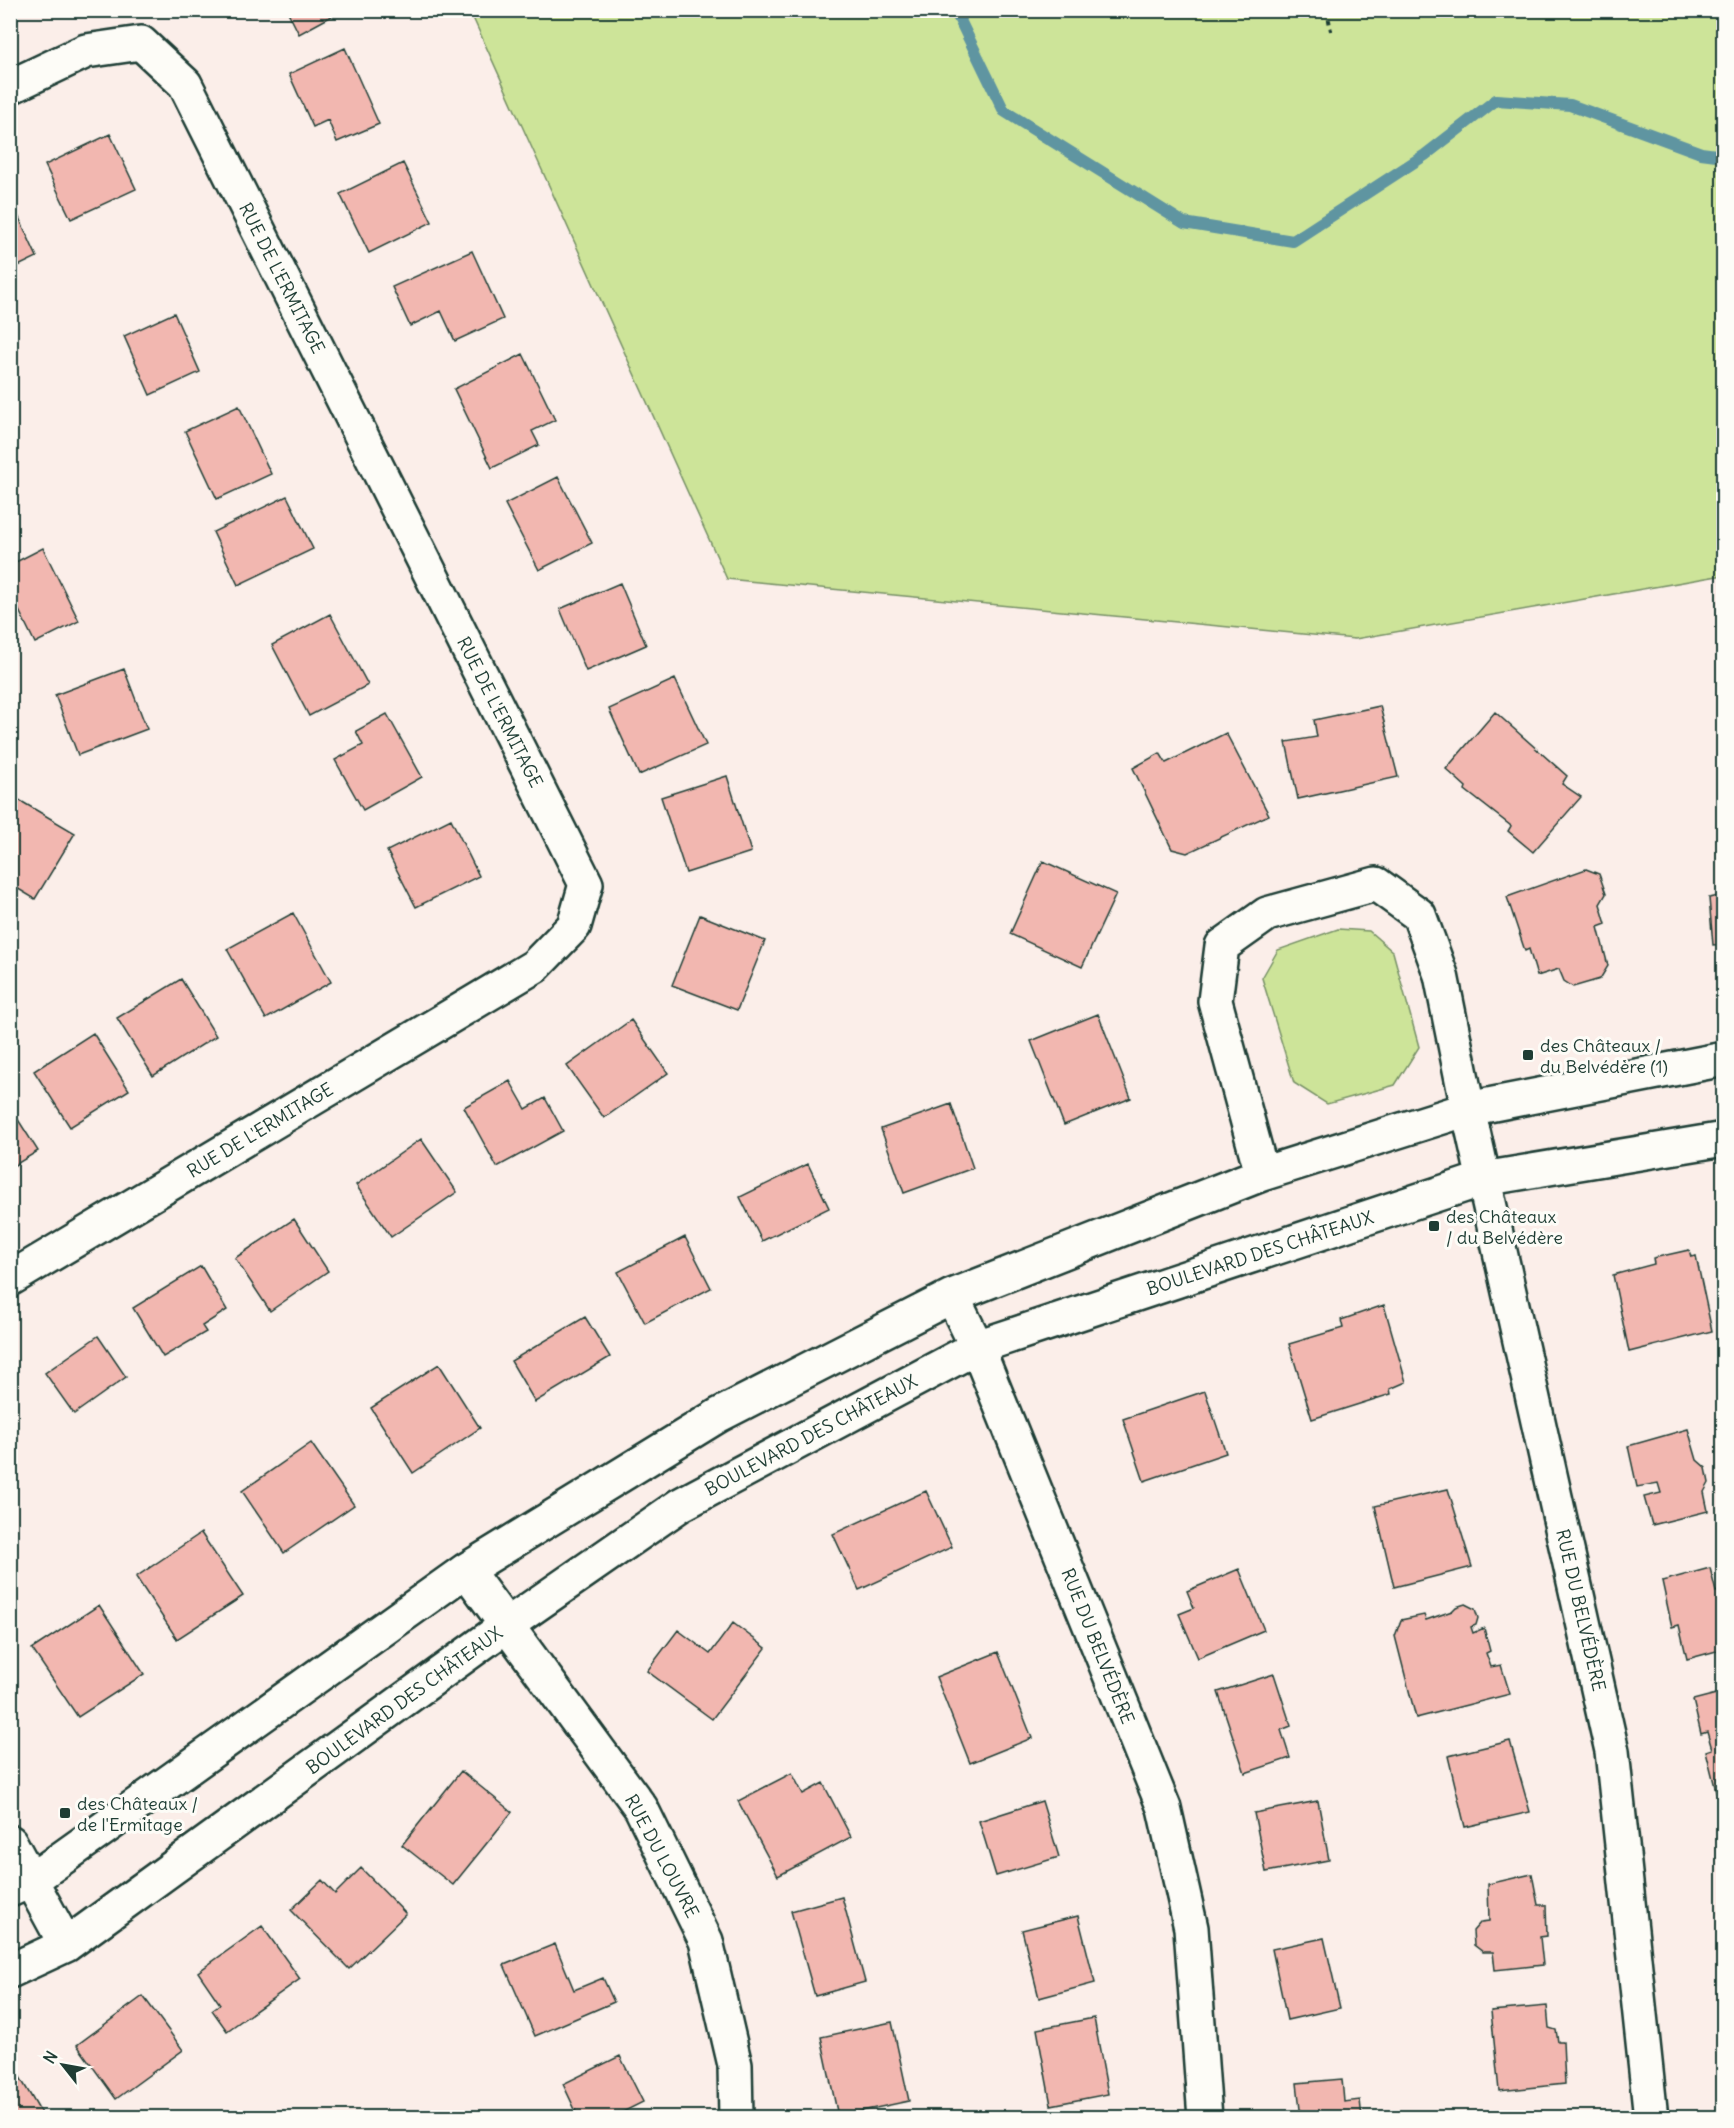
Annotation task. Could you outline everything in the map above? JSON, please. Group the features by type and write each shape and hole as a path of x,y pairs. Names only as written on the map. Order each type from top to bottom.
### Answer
{"street":[{"name":"RUE DE L'ERMITAGE","path":"10,87 86,51 141,43 185,84 586,884 574,926 535,966 10,1279"},
{"path":"1262,1174 1215,1001 1222,946 1267,915 1376,884 1419,915 1441,975 1468,1109"},
{"path":"20,1885 466,1570 719,1415 952,1296 1262,1174 1468,1109 1724,1059"},
{"name":"RUE DU BELVÉDÈRE","path":"1468,1109 1612,1751 1651,2118"},
{"name":"BOULEVARD DES CHÂTEAUX","path":"10,1971 66,1945 507,1625 680,1505 977,1347 1483,1179 1724,1138"},
{"name":"RUE DU BELVÉDÈRE","path":"952,1296 977,1347 1164,1808 1191,1928 1205,2118"},
{"name":"RUE DU LOUVRE","path":"466,1570 641,1808 706,1941 735,2065 736,2118"},
{"path":"10,1842 20,1885 66,1945"}],"path":[{"path":"1327,10 1331,31"}],"green space":[{"path":"470,11 1723,11 1723,575 1355,639 727,579"},
{"path":"1338,929 1369,931 1393,952 1419,1047 1395,1085 1327,1104 1294,1083 1262,978 1278,950"}],"building":[{"path":"287,10 343,10 299,34"},
{"path":"345,48 379,124 337,142 328,120 313,127 289,74"},
{"path":"110,134 136,189 71,219 45,165"},
{"path":"403,163 432,222 369,253 340,194"},
{"path":"10,198 37,257 10,270"},
{"path":"472,251 503,319 455,341 441,311 410,326 392,287"},
{"path":"174,313 200,372 150,395 124,336"},
{"path":"523,354 555,420 532,431 539,445 492,468 454,389"},
{"path":"239,406 271,474 217,499 185,431"},
{"path":"558,477 592,543 539,570 505,504"},
{"path":"287,496 313,549 238,585 213,532"},
{"path":"43,548 79,621 35,643 10,592 10,565"},
{"path":"620,583 646,645 586,671 560,609"},
{"path":"330,614 368,685 309,716 272,645"},
{"path":"124,669 147,729 78,755 55,695"},
{"path":"675,679 706,745 639,775 609,709"},
{"path":"1380,706 1398,777 1298,799 1286,742 1317,737 1314,720"},
{"path":"1495,712 1567,776 1562,784 1581,797 1533,852 1508,831 1511,826 1465,790 1466,787 1446,769"},
{"path":"387,714 422,777 363,810 335,760 363,745 356,731"},
{"path":"1226,733 1269,815 1187,853 1172,849 1133,768 1160,753 1166,763"},
{"path":"727,776 751,852 686,873 661,797"},
{"path":"19,800 75,833 35,899 10,884 10,814"},
{"path":"451,819 479,876 416,907 387,851"},
{"path":"1043,861 1116,894 1082,967 1010,934"},
{"path":"1722,865 1724,865 1724,944 1713,945 1709,898 1723,895"},
{"path":"1586,869 1599,874 1606,894 1600,904 1606,924 1598,927 1608,966 1600,979 1573,987 1564,981 1559,969 1537,976 1529,949 1525,951 1507,897"},
{"path":"293,913 331,982 266,1019 227,949"},
{"path":"700,915 765,941 737,1010 672,985"},
{"path":"181,979 216,1036 153,1076 117,1018"},
{"path":"1098,1014 1131,1098 1064,1125 1031,1041"},
{"path":"631,1020 668,1073 604,1118 567,1066"},
{"path":"93,1033 129,1090 70,1127 34,1071"},
{"path":"510,1081 526,1109 545,1098 563,1131 497,1167 464,1107"},
{"path":"951,1104 973,1168 904,1193 881,1129"},
{"path":"10,1107 38,1151 10,1168"},
{"path":"421,1139 457,1192 391,1237 356,1185"},
{"path":"808,1164 829,1208 762,1241 740,1197"},
{"path":"294,1219 328,1271 270,1311 235,1258"},
{"path":"685,1237 711,1288 645,1323 618,1272"},
{"path":"1689,1250 1691,1257 1696,1256 1712,1331 1629,1352 1613,1275 1654,1264 1653,1258"},
{"path":"201,1266 227,1310 202,1326 206,1332 163,1357 133,1308"},
{"path":"1384,1305 1406,1382 1390,1389 1391,1394 1312,1419 1289,1344 1343,1328 1341,1320"},
{"path":"585,1317 610,1357 535,1402 511,1361"},
{"path":"98,1336 126,1377 74,1414 45,1373"},
{"path":"439,1364 480,1428 413,1473 371,1408"},
{"path":"1205,1391 1226,1453 1144,1481 1123,1419"},
{"path":"1688,1429 1697,1460 1706,1468 1709,1483 1704,1492 1708,1511 1652,1525 1644,1497 1661,1493 1658,1483 1637,1487 1628,1446"},
{"path":"311,1443 354,1505 284,1553 242,1491"},
{"path":"1448,1489 1472,1567 1394,1587 1375,1506"},
{"path":"926,1491 952,1547 859,1590 833,1534"},
{"path":"201,1533 243,1596 177,1639 136,1577"},
{"path":"1710,1568 1716,1592 1724,1589 1724,1649 1687,1659 1679,1625 1672,1627 1662,1581"},
{"path":"1239,1569 1264,1630 1198,1658 1179,1614 1194,1608 1187,1591"},
{"path":"1465,1604 1475,1609 1478,1618 1476,1625 1471,1627 1473,1633 1484,1628 1490,1651 1486,1653 1491,1667 1501,1665 1510,1694 1416,1718 1395,1636 1401,1620 1424,1615 1426,1620"},
{"path":"99,1605 144,1674 78,1717 32,1649"},
{"path":"733,1623 766,1648 712,1719 647,1671 678,1630 710,1654"},
{"path":"998,1652 1032,1738 970,1763 936,1677"},
{"path":"1274,1674 1291,1726 1281,1730 1290,1758 1245,1773 1218,1692"},
{"path":"1724,1692 1724,1793 1717,1795 1706,1751 1712,1749 1707,1732 1701,1734 1693,1700"},
{"path":"1510,1741 1530,1812 1465,1827 1448,1756"},
{"path":"461,1771 512,1812 453,1885 402,1845"},
{"path":"792,1773 803,1794 823,1783 851,1837 778,1876 738,1801"},
{"path":"1042,1801 1059,1857 996,1876 979,1821"},
{"path":"1318,1801 1329,1860 1266,1872 1254,1813"},
{"path":"361,1868 406,1914 349,1969 291,1910 322,1880 335,1894"},
{"path":"1532,1874 1538,1905 1546,1905 1547,1936 1540,1937 1543,1965 1495,1970 1493,1952 1483,1952 1474,1945 1473,1931 1481,1922 1489,1921 1488,1884"},
{"path":"842,1897 865,1982 815,1996 791,1911"},
{"path":"1078,1916 1095,1983 1039,1998 1022,1930"},
{"path":"262,1926 300,1979 227,2031 212,2010 220,2004 198,1972"},
{"path":"1324,1938 1340,2008 1287,2020 1272,1949"},
{"path":"555,1944 574,1990 603,1978 614,2002 535,2036 504,1965"},
{"path":"143,1996 183,2050 116,2099 77,2045"},
{"path":"1547,2006 1549,2028 1556,2030 1558,2042 1563,2042 1565,2084 1499,2091 1491,2011"},
{"path":"1094,2018 1108,2094 1051,2105 1037,2029"},
{"path":"892,2022 909,2101 838,2116 821,2037"},
{"path":"620,2056 643,2102 611,2118 579,2118 563,2084"},
{"path":"18,2074 44,2118 10,2118 10,2079"},
{"path":"1342,2079 1344,2102 1360,2100 1362,2118 1301,2118 1297,2083"}],"waterway":[{"path":"955,10 1004,111 1184,223 1293,241 1425,155 1496,100 1570,105 1701,153 1724,156"}],"place":[{"name":"des Châteaux / du Belvédère (1)","path":"1528,1055"},
{"name":"des Châteaux / du Belvédère","path":"1434,1226"},
{"name":"des Châteaux / de l'Ermitage","path":"65,1813"}]}
